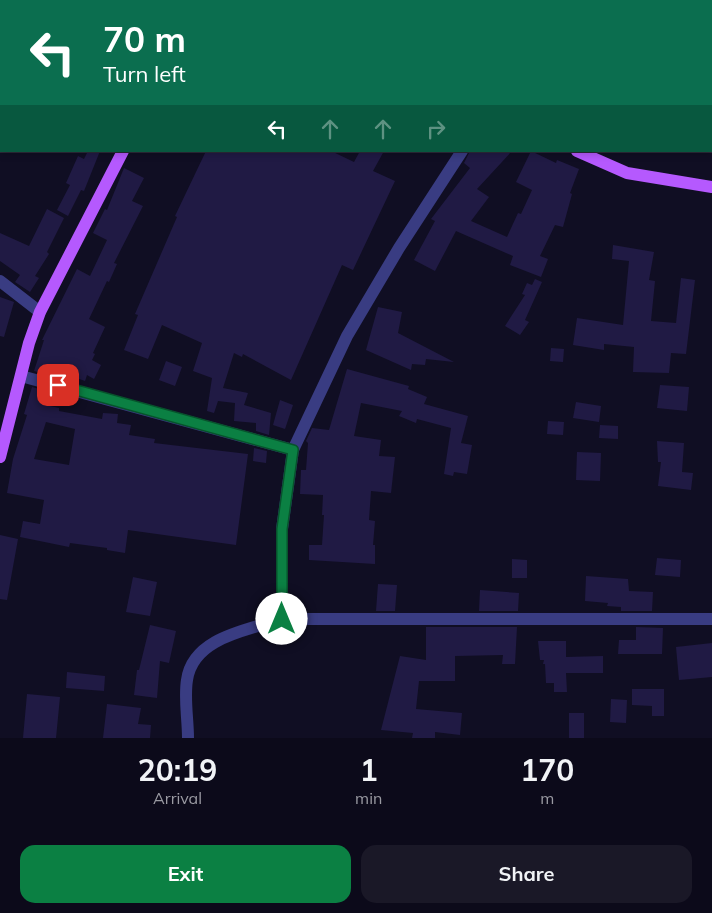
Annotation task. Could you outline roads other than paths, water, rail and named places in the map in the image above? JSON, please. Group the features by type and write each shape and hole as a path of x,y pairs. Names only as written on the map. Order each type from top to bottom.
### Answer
{"main road":[{"path":"0,457 40,312 122,152"},
{"path":"578,152 627,173 712,187"}],"street":[{"path":"282,619 282,529 293,450 347,336 399,248 461,152"},
{"path":"0,281 40,312"},
{"path":"21,376 293,450"},
{"path":"188,738 186,681 190,666 205,648 218,641 282,619 712,619"}]}
